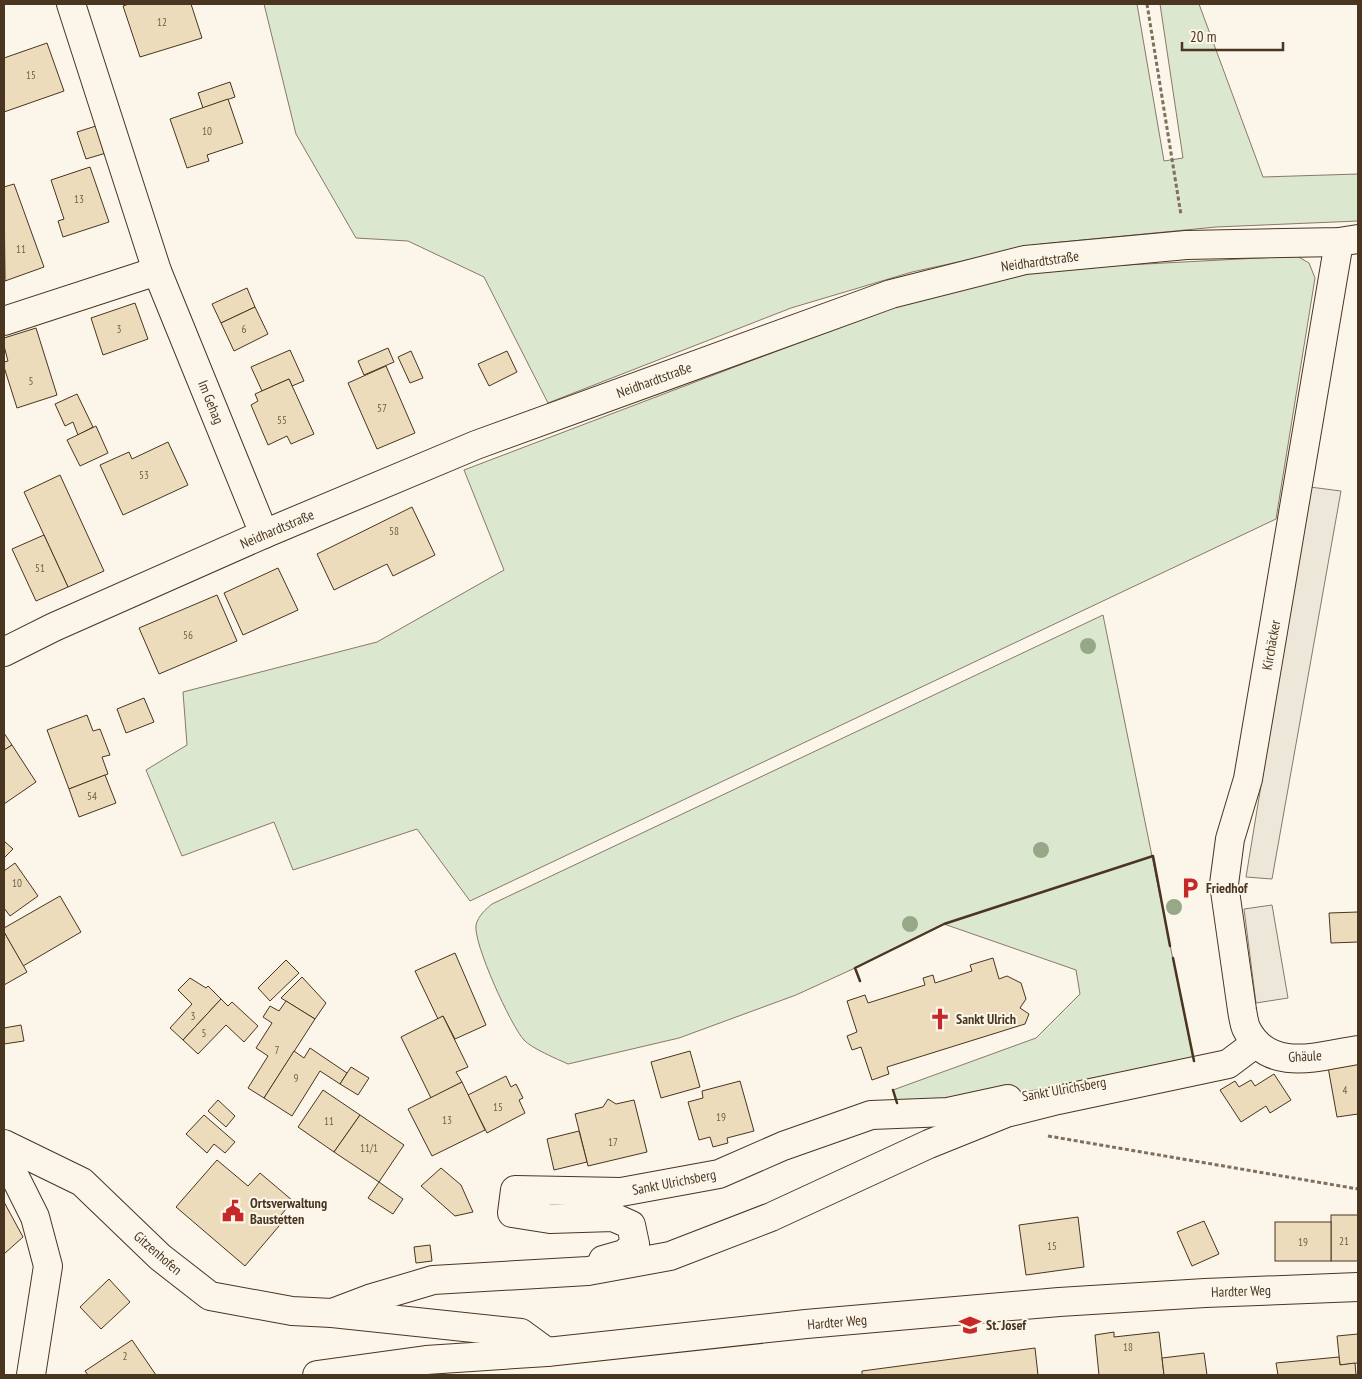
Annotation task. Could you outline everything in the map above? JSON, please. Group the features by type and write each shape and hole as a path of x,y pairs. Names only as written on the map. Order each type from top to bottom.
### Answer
{"street":[{"name":"Im Gehag","path":"71,4 157,270 264,534"},
{"name":"Neidhardtstraße","path":"4,652 54,627 264,534 476,445 891,294 1025,260 1186,245 1349,241"},
{"name":"Kirchäcker","path":"1256,1043 1246,1028 1242,1010 1224,884 1230,839 1248,779 1349,241"},
{"path":"4,321 157,270"},
{"name":"Ghäule","path":"1256,1043 1270,1055 1292,1059 1358,1050"},
{"name":"Sankt Ulrichsberg","path":"332,1312 433,1280 588,1271 670,1256 771,1217 929,1144 1006,1113 1228,1064 1256,1043"},
{"name":"Sankt Ulrichsberg","path":"513,1275 595,1262 624,1254 635,1244 631,1224 613,1217 550,1219 512,1213 515,1190 621,1192 718,1174 783,1146 870,1114 948,1112 1096,1081 1170,1078"},
{"name":"Gitzenhofen","path":"4,1144 82,1182 160,1257 210,1296 292,1311 332,1312"},
{"path":"4,1155 35,1217 48,1266 31,1375"},
{"name":"Hardter Weg","path":"317,1375 426,1360 547,1352 806,1324 1059,1302 1205,1293 1358,1287"},
{"path":"332,1312 520,1333 547,1352"}],"path":[{"path":"1147,4 1186,245"},
{"path":"1046,1136 1358,1189"}],"green space":[{"path":"264,4 1137,4 1164,161 1183,158 1160,4 1199,4 1263,177 1358,174 1358,221 1216,227 1041,244 912,272 791,308 548,403 484,277 408,241 356,238 296,134"},
{"path":"1297,256 1309,263 1315,278 1276,519 470,901 417,829 293,870 274,822 182,856 146,770 187,745 183,692 377,642 504,570 464,470 866,317 932,294 1004,276 1070,268"},
{"path":"1103,615 1194,1063 1124,1073 1014,1094 898,1109 893,1090 1036,1038 1080,994 1076,970 944,924 796,995 679,1038 568,1064 527,1043 518,1032 486,966 477,935 476,925 478,919 492,904"}],"shaded area":[{"path":"1310,487 1341,491 1272,879 1246,877"},
{"path":"1272,905 1288,998 1256,1003 1244,909"}],"building":[{"path":"129,4 191,4 202,38 140,57 123,6"},
{"path":"47,43 64,91 4,112 4,58"},
{"path":"230,82 235,97 203,108 198,93"},
{"path":"228,99 243,143 207,155 209,161 187,168 170,119"},
{"path":"96,126 106,153 86,159 77,132"},
{"path":"90,167 109,222 63,237 58,221 64,219 51,180"},
{"path":"14,184 44,267 5,281 4,187"},
{"path":"247,288 255,307 221,323 212,304"},
{"path":"135,303 148,339 103,355 91,318"},
{"path":"255,307 268,334 234,351 221,323"},
{"path":"36,328 57,395 17,408 4,367 4,362 8,361 4,338"},
{"path":"388,348 394,362 364,375 358,361"},
{"path":"290,350 304,381 292,386 289,379 262,391 251,367"},
{"path":"411,351 423,378 410,383 398,357"},
{"path":"507,351 517,372 489,386 478,364"},
{"path":"386,366 415,433 377,449 348,383"},
{"path":"289,379 314,434 291,444 287,436 268,445 251,405 258,401 255,394"},
{"path":"77,394 93,427 78,435 73,422 65,426 55,404"},
{"path":"96,426 108,453 80,466 67,440"},
{"path":"168,442 188,485 123,515 100,465 129,452 132,459"},
{"path":"60,475 104,571 68,587 24,492"},
{"path":"412,507 435,555 393,576 387,564 334,590 317,554"},
{"path":"44,535 68,587 36,601 12,549"},
{"path":"278,568 298,610 243,635 224,593"},
{"path":"217,595 237,641 159,674 139,628"},
{"path":"144,698 154,722 126,733 117,709"},
{"path":"87,715 93,731 100,729 110,755 102,757 108,774 69,789 47,730"},
{"path":"4,733 12,745 4,750"},
{"path":"12,745 36,782 4,804 4,750"},
{"path":"105,775 116,803 79,817 69,789"},
{"path":"4,841 13,849 4,858"},
{"path":"15,863 38,896 10,916 4,908 4,871"},
{"path":"60,896 81,932 23,966 4,932 4,928"},
{"path":"1358,912 1358,942 1331,943 1329,913"},
{"path":"4,932 27,972 4,985"},
{"path":"455,953 486,1025 455,1039 443,1016 438,1019 415,971"},
{"name":"Sankt Ulrich","path":"993,958 999,979 1007,976 1021,983 1026,999 1020,1008 1029,1014 1025,1024 887,1067 889,1074 872,1080 861,1047 852,1050 847,1036 857,1032 847,1001 865,995 868,1003 925,985 923,978 933,975 935,983 972,971 970,965"},
{"path":"286,960 299,973 270,1001 258,988"},
{"path":"302,977 326,1003 315,1019 281,998"},
{"path":"190,978 206,988 208,986 221,999 183,1040 170,1028 192,1004 178,990"},
{"path":"221,999 228,1006 232,1002 258,1026 244,1042 226,1025 198,1054 183,1040"},
{"path":"286,1001 315,1019 264,1098 248,1088 268,1056 256,1048 272,1023 263,1017 270,1006 279,1011"},
{"path":"443,1016 468,1067 456,1072 462,1082 431,1098 401,1037"},
{"path":"21,1025 24,1041 4,1044 4,1028"},
{"path":"310,1048 347,1073 340,1084 320,1071 292,1116 264,1098 294,1051 304,1058"},
{"path":"690,1051 700,1087 661,1098 651,1062"},
{"path":"1358,1062 1358,1114 1337,1117 1328,1067"},
{"path":"351,1067 369,1078 358,1095 340,1084"},
{"path":"1274,1074 1291,1100 1270,1113 1266,1106 1241,1122 1220,1090 1235,1081 1239,1087 1251,1080 1255,1086"},
{"path":"506,1076 511,1087 516,1084 523,1098 519,1100 525,1113 487,1133 468,1095"},
{"path":"740,1081 754,1131 727,1138 728,1143 713,1147 710,1137 699,1140 688,1102 703,1098 702,1091"},
{"path":"462,1082 485,1130 432,1156 408,1109"},
{"path":"323,1090 360,1115 334,1152 298,1127"},
{"path":"608,1099 616,1104 634,1100 647,1152 588,1166 575,1114 603,1107"},
{"path":"218,1100 235,1116 226,1127 208,1111"},
{"path":"204,1115 235,1142 225,1153 214,1144 207,1153 186,1134"},
{"path":"360,1115 404,1145 379,1182 334,1152"},
{"path":"579,1131 587,1162 554,1170 547,1139"},
{"name":"Ortsverwaltung Baustetten","path":"217,1160 248,1186 260,1173 293,1201 281,1215 285,1219 245,1266 176,1207"},
{"path":"441,1168 461,1185 473,1212 455,1216 421,1186"},
{"path":"379,1182 403,1199 393,1214 368,1198"},
{"path":"4,1202 23,1237 4,1254"},
{"path":"1331,1215 1358,1215 1358,1261 1331,1261"},
{"path":"1078,1217 1084,1267 1026,1275 1019,1225"},
{"path":"1204,1221 1219,1254 1192,1266 1177,1232"},
{"path":"1275,1222 1331,1222 1331,1261 1275,1261"},
{"path":"430,1245 432,1261 416,1263 414,1247"},
{"path":"109,1279 130,1302 101,1329 80,1307"},
{"path":"1114,1332 1114,1337 1159,1332 1164,1375 1099,1375 1095,1335"},
{"path":"1358,1334 1358,1363 1340,1365 1337,1336"},
{"path":"132,1340 156,1375 88,1375 85,1371"},
{"path":"1035,1348 1038,1375 862,1375 862,1371"},
{"path":"1204,1353 1207,1375 1164,1375 1162,1358"},
{"path":"1339,1357 1340,1365 1355,1363 1356,1375 1278,1375 1276,1363"}],"wall":[{"path":"860,981 855,968 944,924 1153,856 1170,946"},
{"path":"1173,958 1194,1061"},
{"path":"893,1090 897,1103"}],"place":[{"name":"Friedhof","path":"1190,888"},
{"name":"Sankt Ulrich","path":"940,1019"},
{"name":"Ortsverwaltung Baustetten","path":"233,1211"},
{"name":"St. Josef","path":"970,1325"}]}
